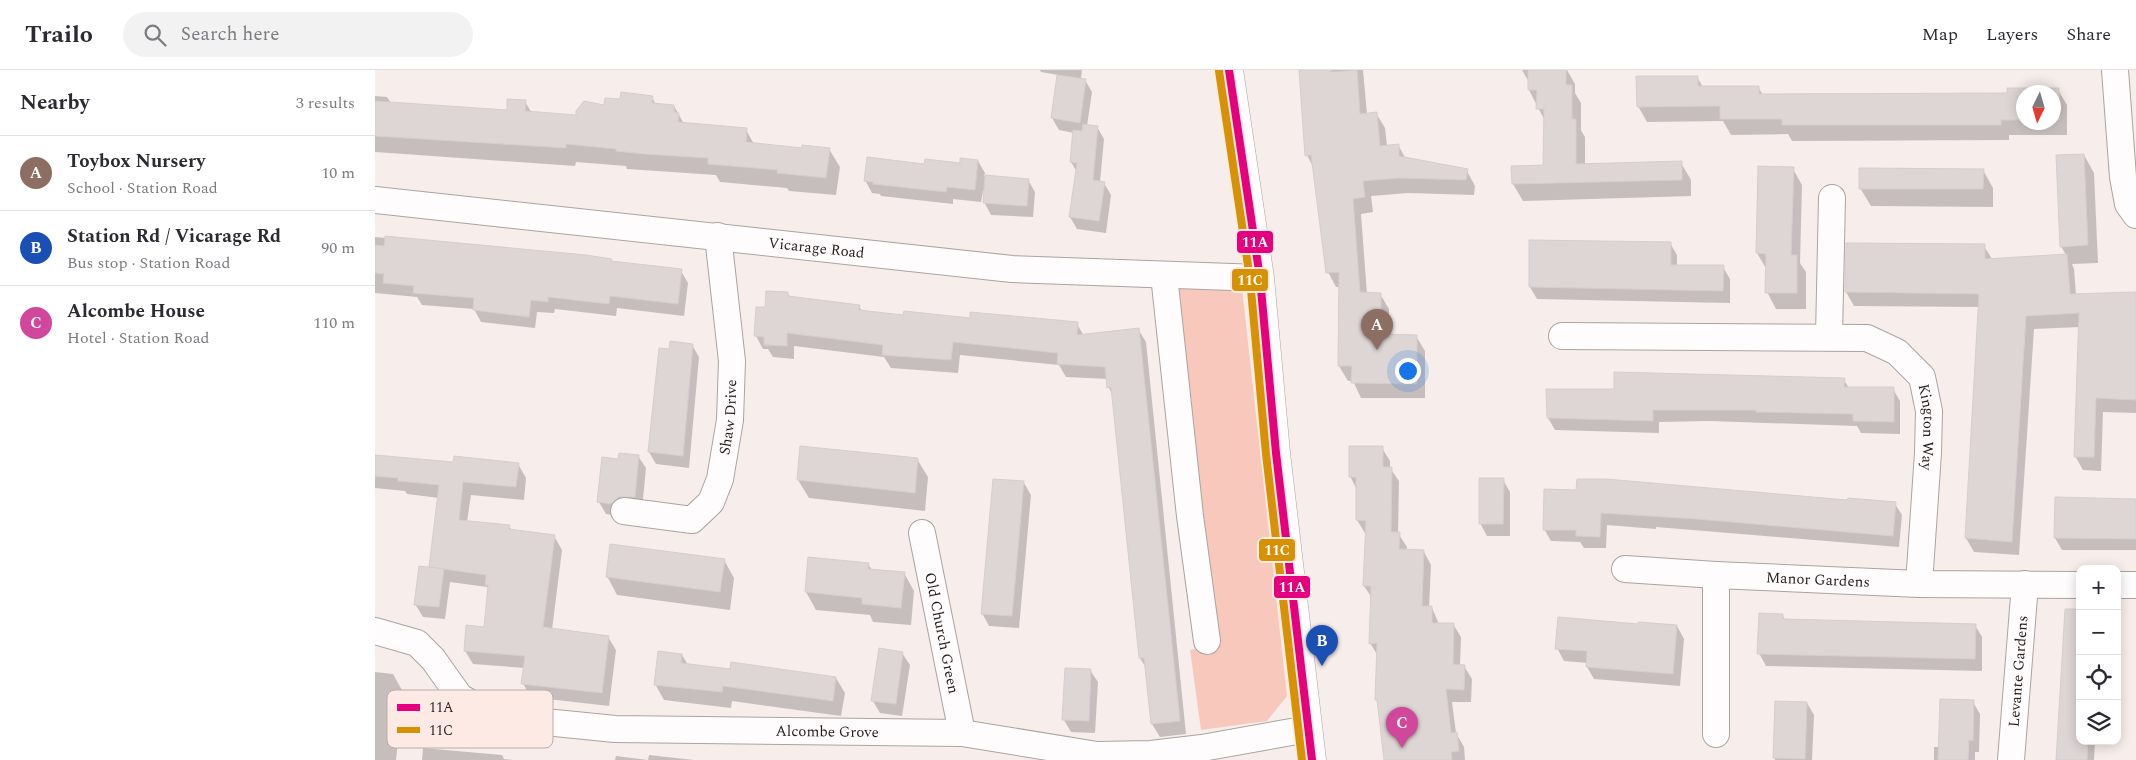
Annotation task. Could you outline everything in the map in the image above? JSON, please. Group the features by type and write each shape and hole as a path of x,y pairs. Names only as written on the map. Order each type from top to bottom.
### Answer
{"main road":[{"path":"1229,70 1260,278 1276,453 1312,760"}],"street":[{"path":"2115,70 2123,177 2128,204 2136,216"},
{"path":"1829,336 1832,198"},
{"name":"Vicarage Road","path":"375,200 1012,269 1260,278"},
{"name":"Shaw Drive","path":"624,511 692,520 711,502 720,479 730,420 732,361 718,236"},
{"path":"1164,274 1190,516 1207,641"},
{"name":"Kington Way","path":"1562,336 1829,336 1867,338 1897,352 1921,377 1929,411 1919,584"},
{"name":"Old Church Green","path":"922,534 961,733"},
{"name":"Manor Gardens","path":"1625,570 1919,584 2076,585"},
{"path":"1716,575 1716,734"},
{"name":"Levante Gardens","path":"2011,760 2025,584"},
{"path":"2121,585 2136,586"},
{"name":"Alcombe Grove","path":"375,631 417,643 433,659 455,690"},
{"name":"Alcombe Grove","path":"553,723 615,728 961,733 1097,755 1151,754 1202,748 1308,729"}],"shaded area":[{"path":"1173,287 1242,288 1287,696 1267,721 1201,730 1190,650 1221,644"}],"building":[{"path":"1299,70 1331,70 1331,72 1357,70 1360,114 1377,112 1380,146 1399,144 1399,156 1468,169 1466,180 1399,178 1363,181 1365,197 1353,199 1360,292 1381,293 1381,334 1417,335 1417,384 1351,383 1352,366 1338,366 1339,272 1326,273 1311,155 1305,156"},
{"path":"1528,70 1566,70 1566,85 1572,85 1572,119 1576,119 1576,164 1682,161 1682,180 1512,184 1511,166 1543,165 1544,109 1536,109 1537,90 1528,90"},
{"path":"1057,75 1086,79 1080,123 1051,118"},
{"path":"1636,76 1698,76 1698,86 1759,86 1759,94 2007,93 2007,88 2016,88 2016,120 2001,120 2001,125 1782,125 1782,119 1720,119 1720,106 1637,107"},
{"path":"621,92 653,96 652,103 674,105 674,112 679,113 678,122 747,128 746,142 802,148 802,145 830,148 826,178 777,173 778,170 708,164 708,158 644,154 566,144 566,148 375,136 375,101 507,110 507,99 526,100 525,111 576,115 576,111 584,101 604,105 605,98 620,99"},
{"path":"1083,124 1098,126 1093,180 1105,182 1099,221 1069,217 1077,163 1070,162 1073,130 1082,131"},
{"path":"2084,154 2088,245 2060,247 2056,155"},
{"path":"867,157 924,164 925,159 960,163 960,158 978,160 975,190 947,187 946,192 873,184 873,182 864,181"},
{"path":"1758,166 1794,167 1791,255 1797,255 1797,293 1765,293 1766,254 1756,253"},
{"path":"1859,168 1984,169 1983,189 1859,189"},
{"path":"985,175 1029,179 1027,206 983,203"},
{"path":"385,236 586,255 612,259 611,261 682,269 678,304 610,296 609,304 548,297 548,302 531,300 529,317 473,310 474,298 413,293 414,286 383,283 384,274 375,273 375,245 384,246"},
{"path":"1529,240 1671,242 1671,265 1724,265 1723,291 1529,287"},
{"path":"1846,243 1985,244 1985,259 2067,254 2070,294 2136,292 2136,400 2096,398 2094,457 2074,457 2079,313 2026,316 2012,542 1965,538 1979,294 1845,292"},
{"path":"766,291 788,292 788,296 860,305 859,310 903,315 904,311 970,318 970,312 1078,322 1077,335 1139,328 1180,721 1151,724 1144,658 1139,658 1111,387 1107,388 1105,367 1057,364 1058,353 953,342 951,360 882,355 883,345 787,333 787,346 764,345 764,337 754,336 756,307 765,307"},
{"path":"670,341 693,344 683,456 648,452 659,348 669,349"},
{"path":"1614,372 1845,378 1844,387 1894,387 1894,422 1853,421 1853,414 1756,412 1756,410 1653,410 1653,421 1547,418 1546,389 1614,389"},
{"path":"800,446 918,458 915,493 797,480"},
{"path":"1349,446 1383,446 1383,467 1392,467 1391,532 1400,532 1399,549 1424,550 1422,606 1432,606 1432,623 1454,623 1453,664 1465,665 1464,690 1446,689 1451,733 1457,732 1459,751 1451,752 1452,760 1384,760 1377,700 1375,700 1377,643 1369,644 1371,586 1363,586 1366,521 1356,520 1356,477 1349,477"},
{"path":"619,453 639,455 635,497 619,497 611,504 597,502 602,457 618,459"},
{"path":"375,455 453,462 454,456 519,463 516,487 463,482 459,520 510,525 509,529 555,535 543,627 609,636 602,693 521,684 525,656 464,651 466,625 484,627 488,585 485,585 486,575 429,567 439,485 398,481 398,478 375,476"},
{"path":"1479,478 1504,478 1503,524 1479,524"},
{"path":"993,479 1024,481 1012,616 981,614"},
{"path":"1577,479 1606,479 1847,500 1848,498 1896,502 1893,536 1697,519 1601,513 1600,537 1576,536 1576,530 1543,530 1544,489 1576,490"},
{"path":"2055,497 2136,499 2136,539 2054,538"},
{"path":"610,544 725,559 720,592 606,577"},
{"path":"808,557 869,563 868,569 905,572 901,608 862,604 862,598 805,592"},
{"path":"419,566 444,569 439,607 414,605"},
{"path":"2065,609 2076,609 2076,745 2088,745 2087,760 2056,760"},
{"path":"1759,613 1783,614 1783,619 1976,624 1975,659 1757,654"},
{"path":"1558,617 1638,624 1638,622 1677,625 1673,674 1586,667 1587,651 1555,649"},
{"path":"879,648 903,652 896,704 871,701"},
{"path":"658,651 682,654 681,663 730,669 731,662 836,677 833,701 723,686 722,692 654,685"},
{"path":"1065,668 1091,669 1089,721 1062,720"},
{"path":"1940,699 1974,700 1973,741 1969,740 1968,760 1938,760"},
{"path":"1775,701 1807,702 1805,759 1773,758"}],"transit line":[{"name":"11A","path":"1229,70 1260,278 1276,453 1312,760"},
{"name":"11C","path":"1219,71 1250,279 1266,454 1302,760"}],"place":[{"name":"Toybox Nursery","path":"1377,350"},
{"name":"Station Rd / Vicarage Rd","path":"1322,666"},
{"name":"Alcombe House","path":"1402,748"}]}
